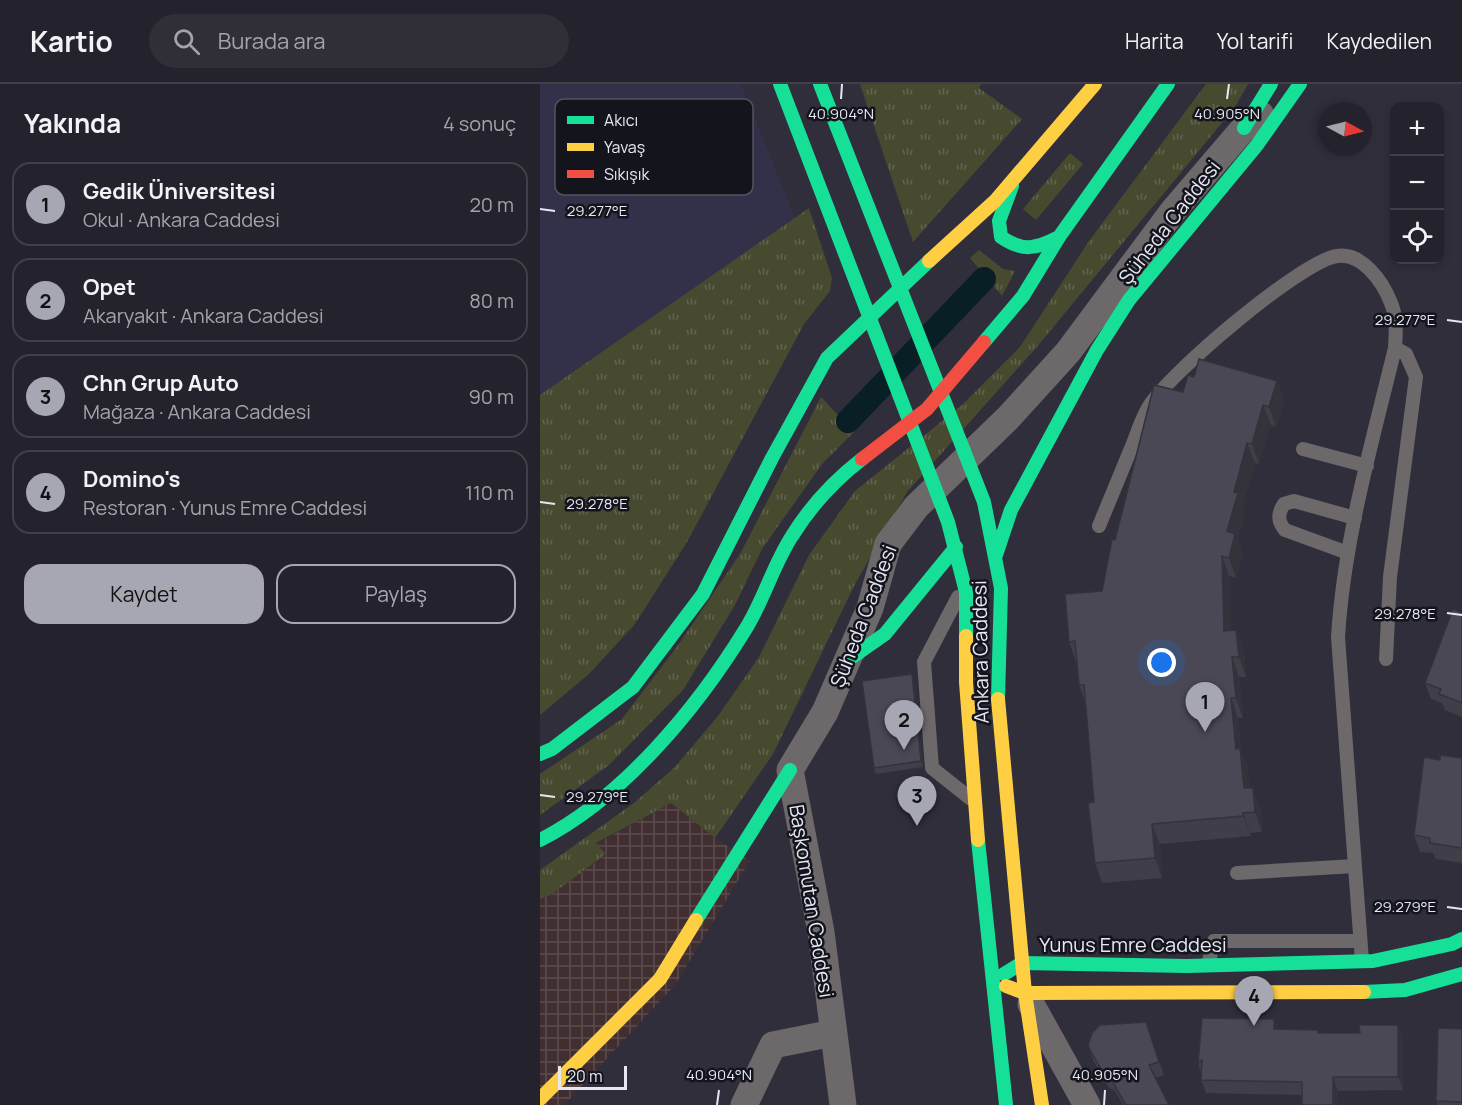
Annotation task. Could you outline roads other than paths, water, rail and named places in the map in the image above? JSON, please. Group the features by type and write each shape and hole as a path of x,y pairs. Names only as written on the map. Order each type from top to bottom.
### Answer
{"main road":[{"name":"Ankara Caddesi","path":"780,84 956,547 968,618 966,682 974,801 1006,1105"},
{"name":"Ankara Caddesi","path":"820,84 984,502 996,555 1001,608 998,711 1024,993 1042,1105"},
{"path":"540,754 552,749 633,687 703,594 772,458 827,358 884,301 995,201 1095,84"},
{"path":"540,840 566,827 629,775 692,707 746,628 792,536 840,476 927,409 1023,296 1059,237 1168,84"},
{"path":"1244,128 1271,84"},
{"path":"996,555 1011,510 1097,350 1129,300 1257,145 1300,84"},
{"path":"1014,179 999,221 1001,237 1016,248 1035,250 1059,237"},
{"path":"848,660 885,634 956,547"},
{"name":"Şüheda Caddesi","path":"540,1099 660,979 790,770"},
{"name":"Yunus Emre Caddesi","path":"993,981 1022,963 1208,965 1362,961 1441,946 1462,939"},
{"path":"993,981 1024,993 1380,992 1405,990 1462,974"}],"street":[{"name":"Şüheda Caddesi","path":"790,770 825,712 870,608 888,544 910,513 1008,418 1068,352 1173,211 1244,128 1300,84"},
{"name":"Başkomutan Caddesi","path":"790,770 820,932 843,1105"},
{"path":"1024,993 1086,1105"},
{"path":"744,1105 773,1045 833,1034"},
{"path":"1052,1105 1062,1097 1086,1105"}],"lane":[{"path":"1099,526 1148,408 1174,376 1217,335 1317,263 1337,256 1354,257 1369,269 1382,285 1392,303 1396,322 1395,348 1354,518 1340,598 1338,637 1362,961"},
{"path":"1386,659 1391,567 1416,377 1406,354 1395,348"},
{"path":"1303,449 1367,466"},
{"path":"1348,553 1285,530 1281,525 1279,514 1284,504 1294,501 1354,518"},
{"path":"964,585 924,662 932,768 974,801"},
{"path":"1237,873 1355,866"},
{"path":"1208,965 1214,942 1360,941"}],"waterway":[{"path":"848,421 984,279"}],"place":[{"name":"Gedik Üniversitesi","path":"1205,732"},
{"name":"Opet","path":"904,750"},
{"name":"Chn Grup Auto","path":"917,826"},
{"name":"Domino's","path":"1254,1026"}]}
